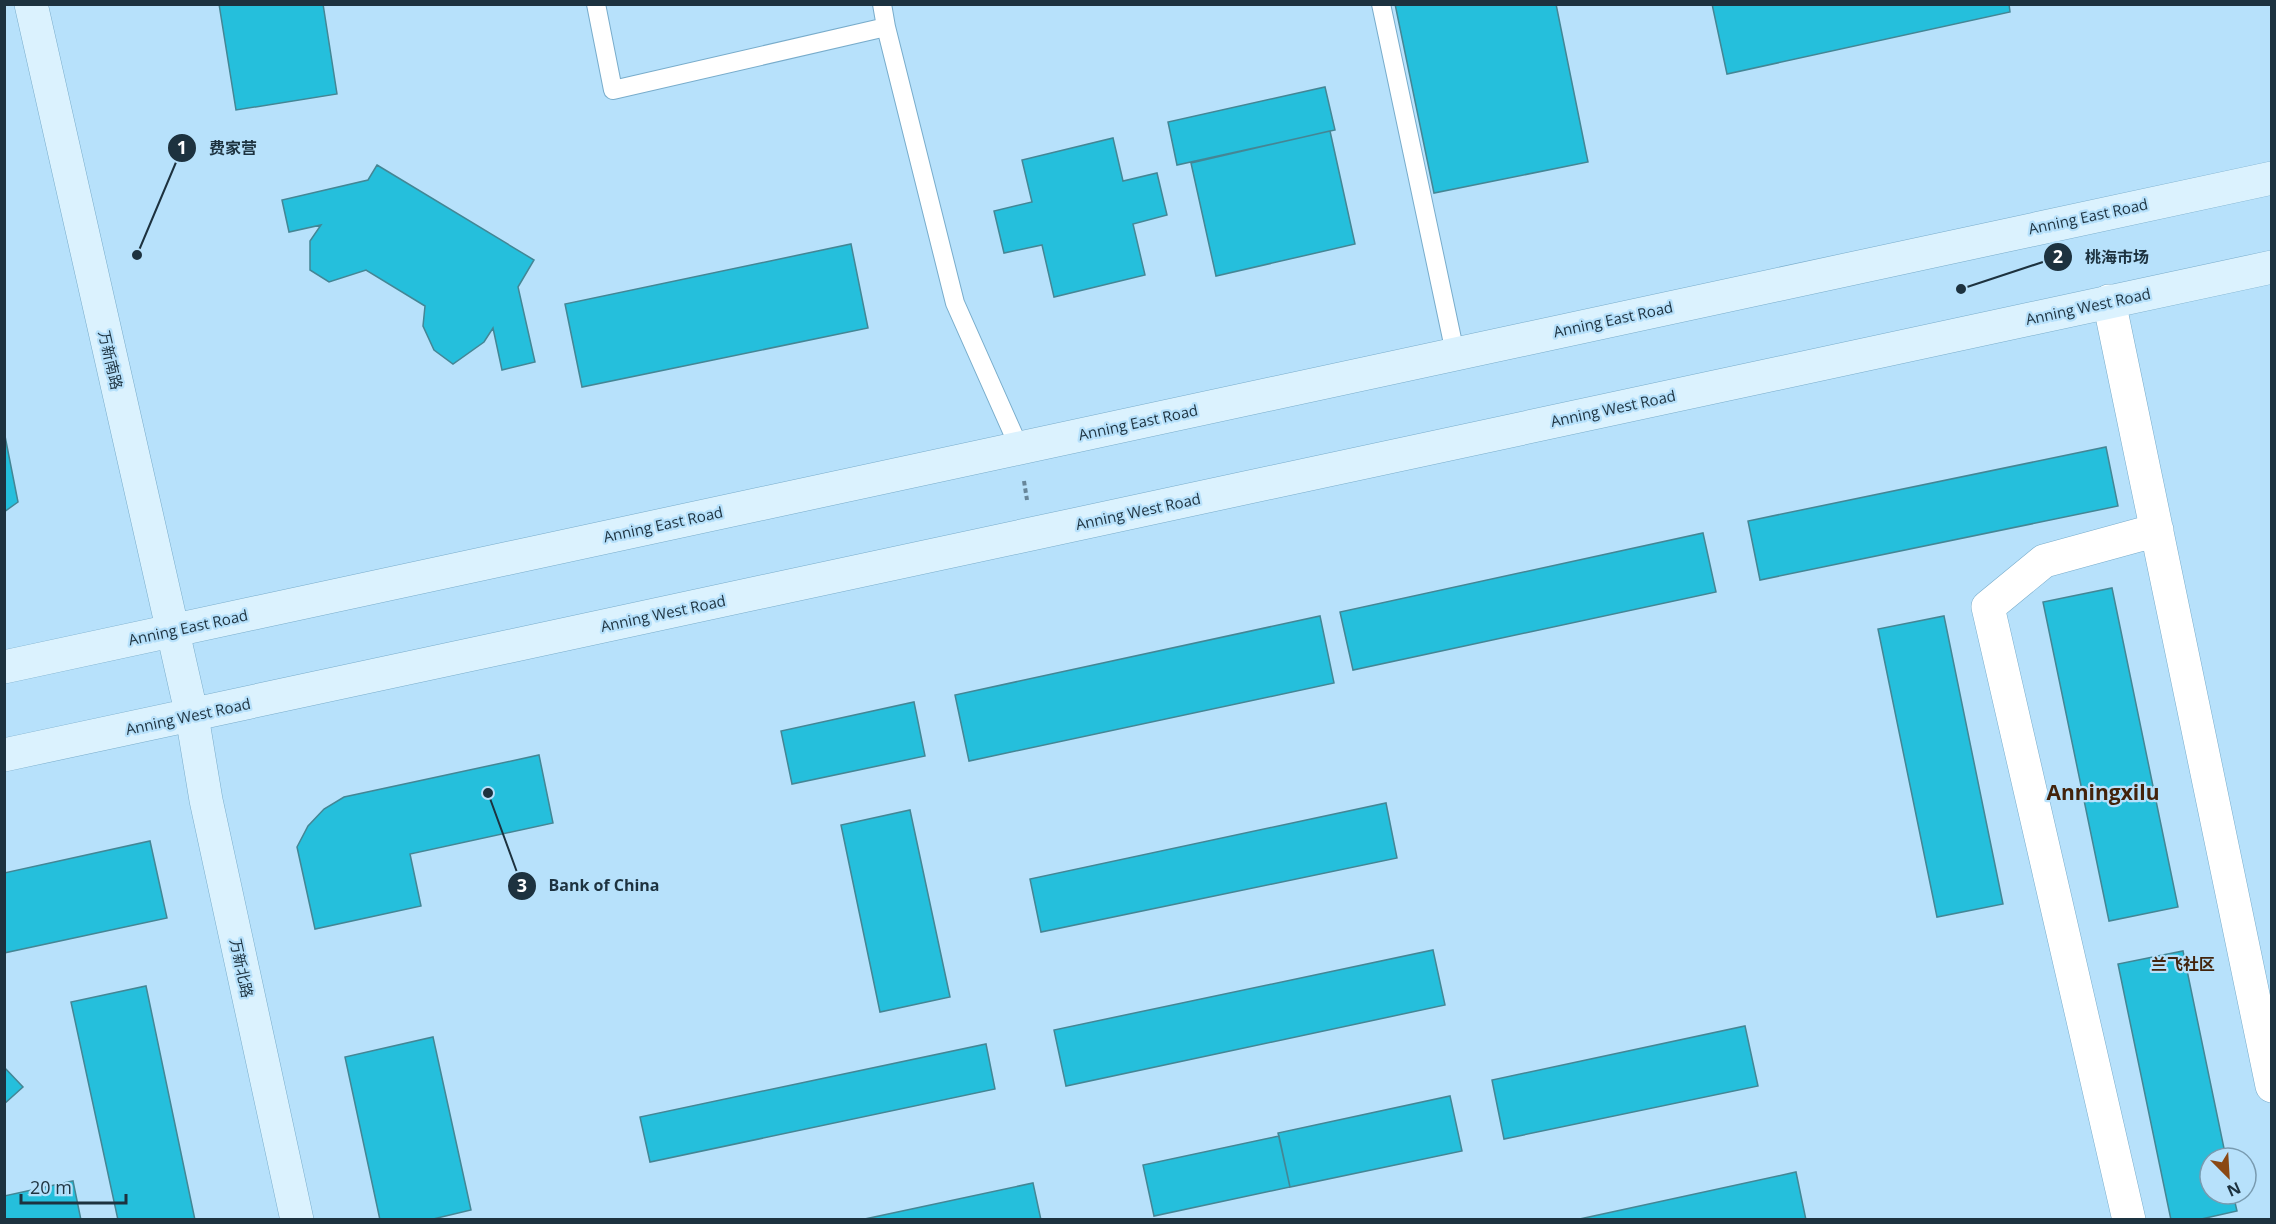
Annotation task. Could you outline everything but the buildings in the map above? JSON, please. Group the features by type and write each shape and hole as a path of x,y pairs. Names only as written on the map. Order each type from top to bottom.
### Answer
{"main road":[{"name":"万新南路","path":"31,4 192,716"},
{"name":"Anning East Road","path":"4,667 2271,178"},
{"name":"Anning West Road","path":"4,755 2271,267"},
{"name":"万新北路","path":"192,716 206,800 297,1220"}],"street":[{"path":"2109,301 2271,1086"},
{"path":"2129,1220 1989,607 2044,561 2157,530"}],"lane":[{"path":"597,4 613,90 886,27"},
{"path":"882,4 955,303 1019,447"},
{"path":"1381,4 1455,353"}],"path":[{"path":"1019,447 1033,533"}],"place":[{"name":"费家营","path":"137,255"},
{"name":"桃海市场","path":"1961,289"},
{"name":"Bank of China","path":"488,793"}],"district":[{"name":"Anningxilu","path":"2103,792"},
{"name":"兰飞社区","path":"2183,964"}]}
